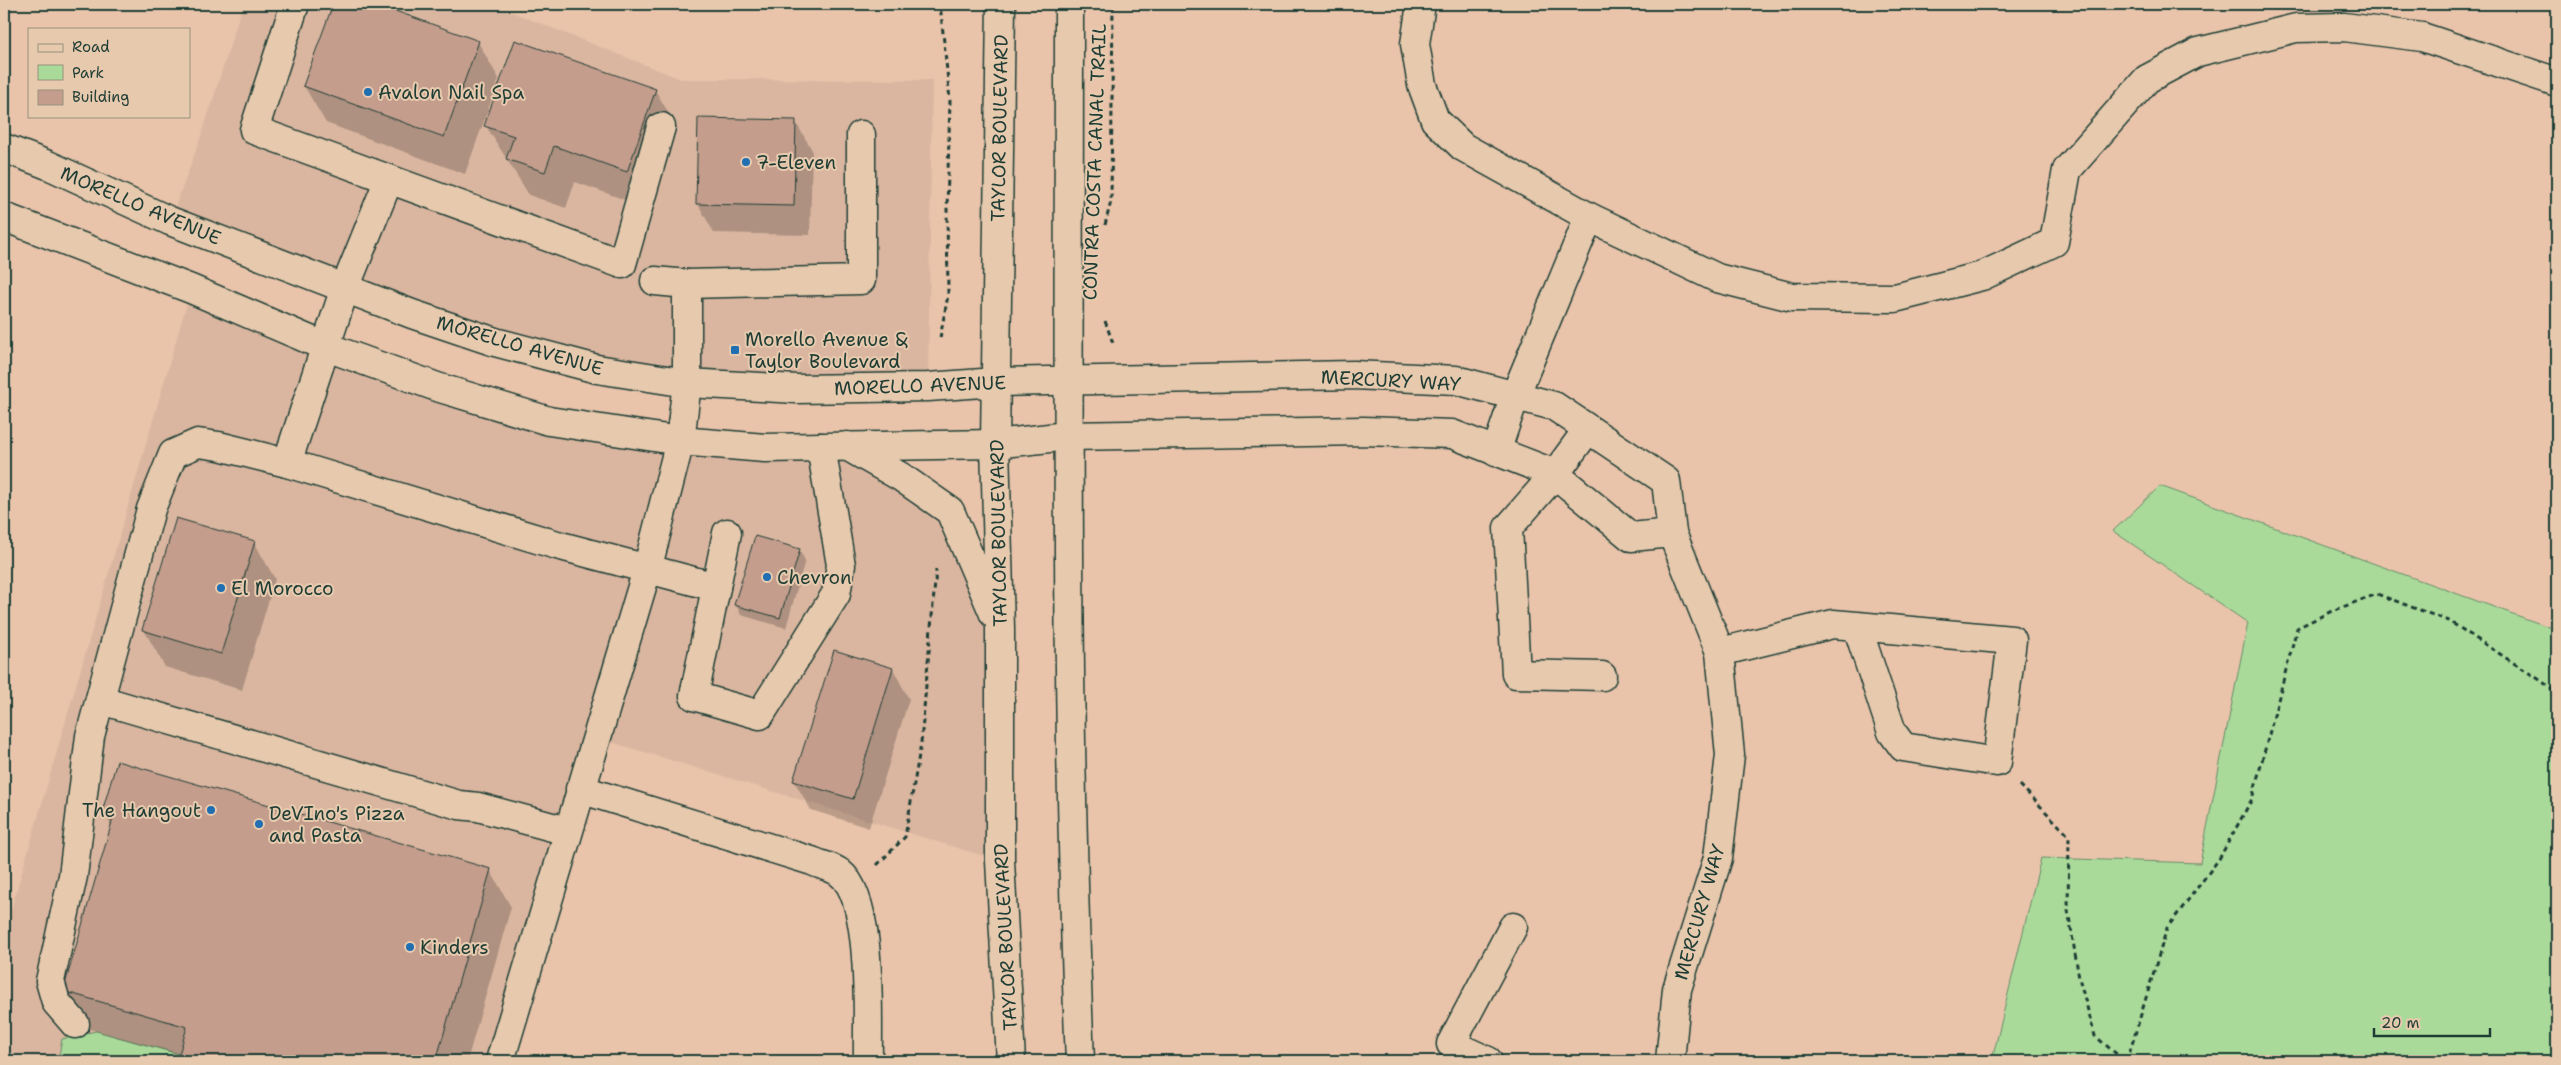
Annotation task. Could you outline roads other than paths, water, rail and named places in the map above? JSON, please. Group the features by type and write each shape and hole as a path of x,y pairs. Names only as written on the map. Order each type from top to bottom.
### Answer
{"street":[{"path":"295,4 254,130 622,264 661,127"},
{"name":"TAYLOR BOULEVARD","path":"1001,4 995,444 1000,629 1000,861 1011,1061"},
{"path":"1069,4 1067,436 1074,915 1080,1061"},
{"path":"1421,4 1415,44 1422,85 1435,120 1463,146 1589,217 1717,278 1792,296 1895,298 1982,276 2054,242 2067,170 2147,80 2198,52 2296,28 2344,27 2422,37 2557,82"},
{"path":"655,281 687,284 861,280 861,135"},
{"name":"MORELLO AVENUE","path":"4,148 48,165 170,221 345,288 495,342 597,369 687,384 797,389 928,387 996,382 1068,380"},
{"path":"287,463 324,346 389,179"},
{"path":"4,217 191,289 324,346 438,387 549,421 680,441 765,448 995,444 1067,436 1363,431 1452,434 1555,474 1631,537 1672,533"},
{"path":"1496,452 1515,396 1589,217"},
{"path":"500,1061 567,831 647,570 680,441 687,384 687,284"},
{"name":"MERCURY WAY","path":"1068,380 1354,375 1456,380 1554,406 1666,481 1672,533 1720,652 1730,755 1718,858 1677,989 1670,1061"},
{"path":"1588,429 1555,474 1508,528 1516,674 1602,676"},
{"path":"75,1024 56,1002 50,981 73,876 90,736 151,509 173,454 198,443 287,463 647,570 716,587"},
{"path":"727,533 694,696 760,715 836,594 841,565 834,446"},
{"path":"834,446 901,476 950,511 1000,629"},
{"path":"1720,652 1833,624 1857,626 2012,640 1996,762 1903,747 1892,732 1857,626"},
{"path":"101,700 450,803 478,807 567,831"},
{"path":"580,789 812,861 840,872 853,890 866,950 868,1061"},
{"path":"1488,1061 1452,1044 1514,927"}],"place":[{"name":"Avalon Nail Spa","path":"368,92"},
{"name":"7-Eleven","path":"746,162"},
{"name":"Morello Avenue & Taylor Boulevard","path":"735,350"},
{"name":"Chevron","path":"767,577"},
{"name":"El Morocco","path":"221,588"},
{"name":"The Hangout","path":"211,810"},
{"name":"DeVIno's Pizza and Pasta","path":"259,824"},
{"name":"Kinders","path":"410,947"}]}
